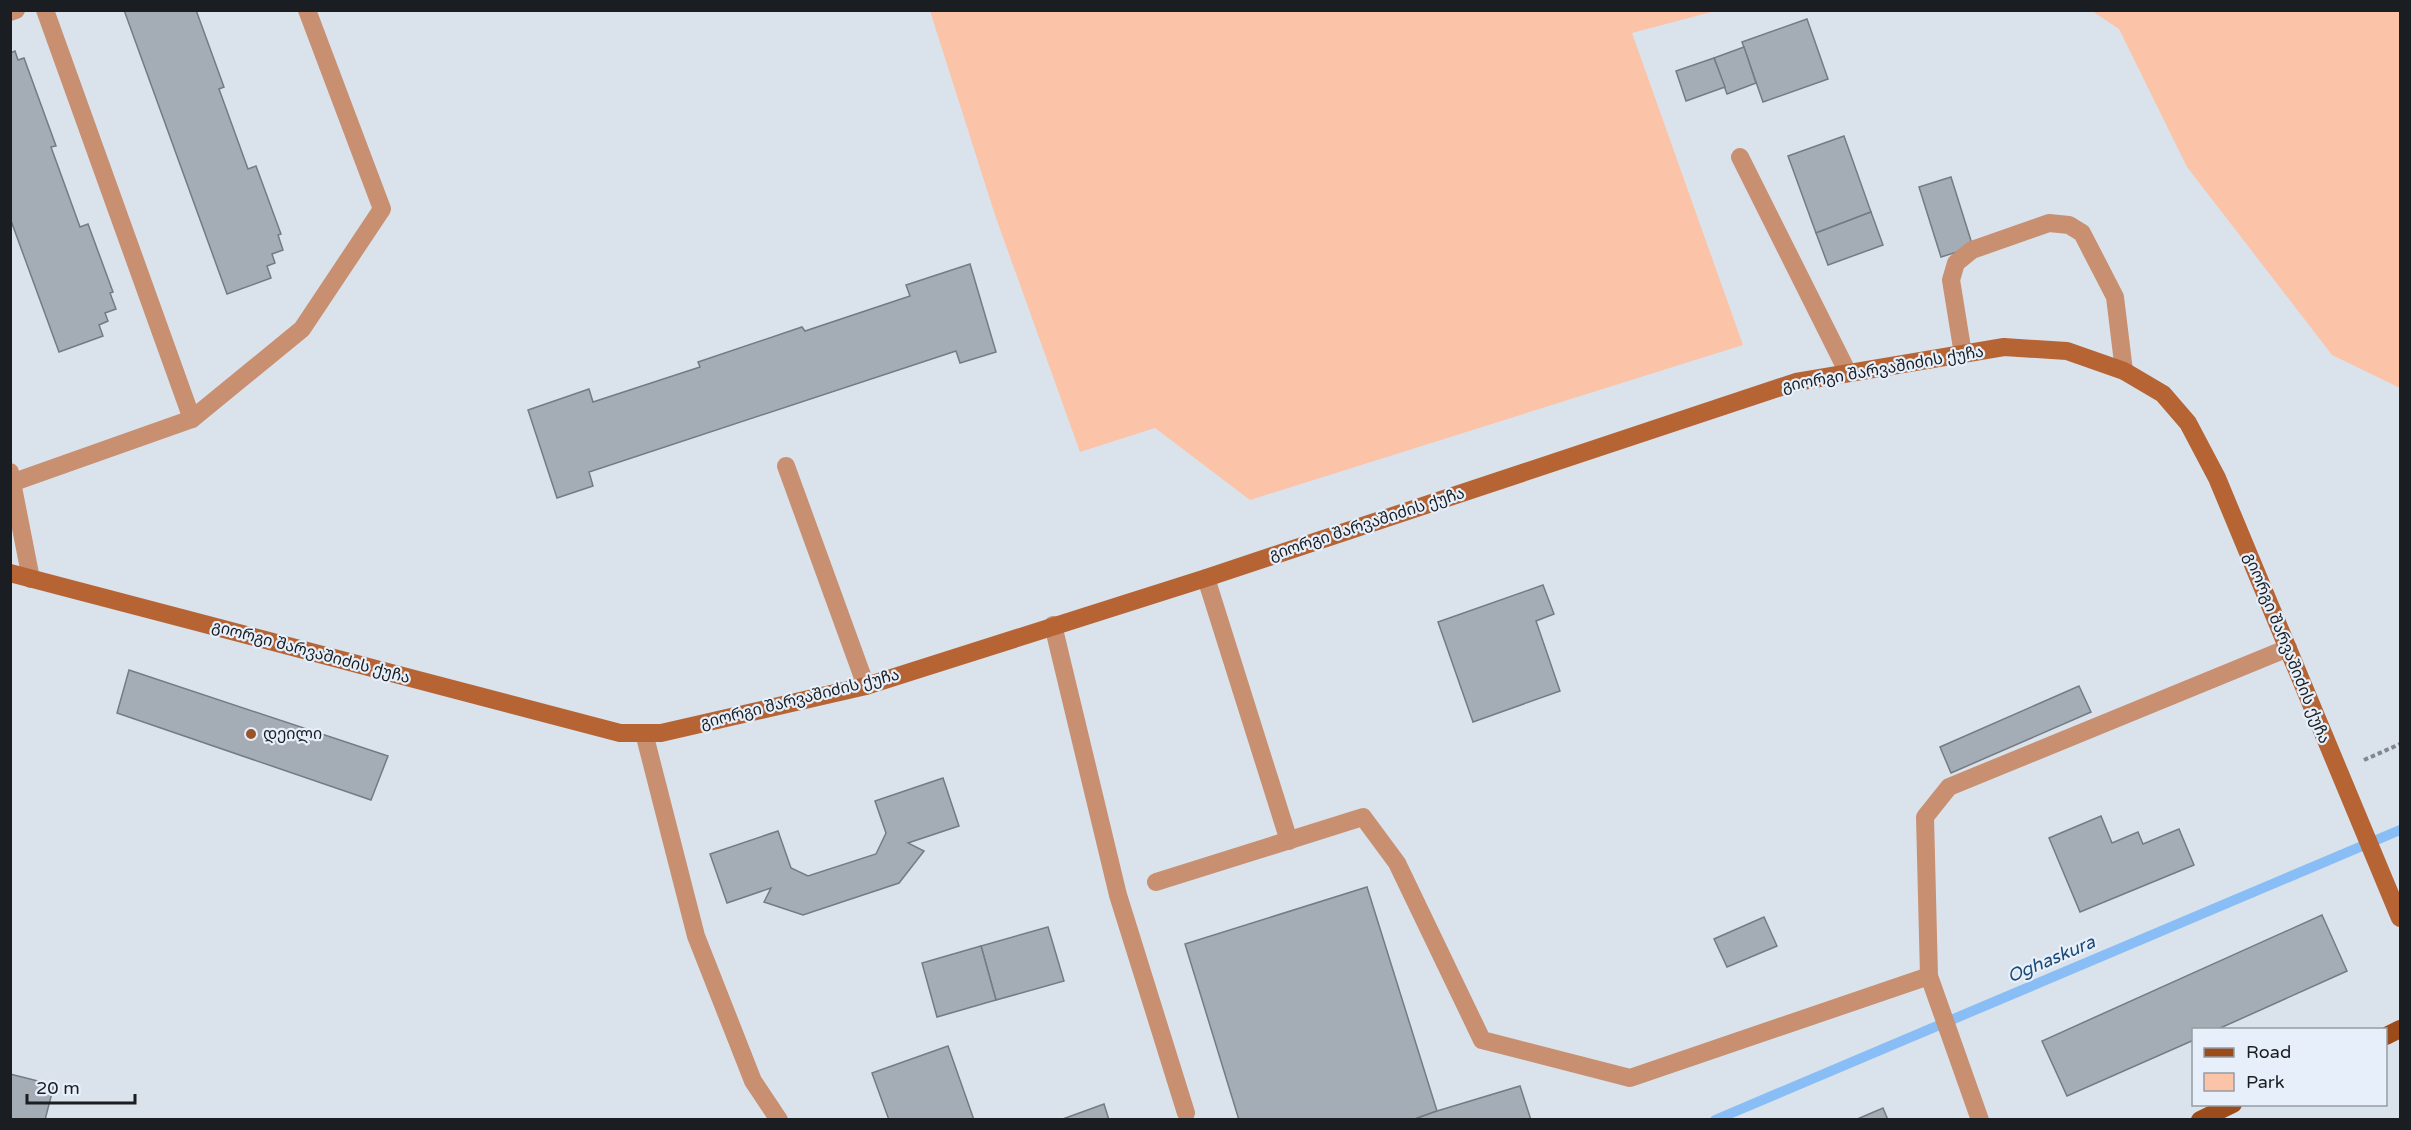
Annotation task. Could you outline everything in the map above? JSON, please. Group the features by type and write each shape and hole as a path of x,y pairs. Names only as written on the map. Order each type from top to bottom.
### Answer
{"main road":[{"path":"2200,1119 2229,1106"}],"street":[{"path":"10,12 16,10"},
{"path":"45,10 192,419"},
{"path":"31,579 12,477 192,419 302,329 382,209 307,10"},
{"path":"1740,157 1848,373"},
{"path":"1963,354 1951,280 1956,263 1972,250 2049,223 2069,225 2082,233 2115,297 2124,371"},
{"name":"გიორგი შარვაშიძის ქუჩა","path":"10,573 620,733 661,734 866,686 1206,578 1796,382 2004,347 2067,351 2124,371 2163,394 2188,423 2217,478 2400,918"},
{"path":"786,465 866,686"},
{"path":"1206,578 1288,841"},
{"path":"1053,625 1118,895 1186,1113"},
{"path":"1980,1119 1929,976 1925,817 1948,787 2288,648"},
{"path":"644,733 696,936 753,1081 779,1119"},
{"path":"1156,882 1363,817 1397,863 1482,1040 1630,1078 1929,976"}],"path":[{"path":"2338,772 2400,744"}],"green space":[{"path":"930,11 1715,11 1632,33 1743,345 1250,500 1155,428 1080,452 995,215"},
{"path":"2092,11 2400,11 2400,388 2332,355 2187,167 2119,29"}],"building":[{"path":"124,10 196,10 224,87 219,89 248,169 256,166 281,234 278,235 283,250 272,254 275,263 267,266 271,278 227,294"},
{"path":"1807,19 1828,79 1763,102 1742,42"},
{"path":"1744,47 1756,83 1727,94 1714,58"},
{"path":"15,51 18,60 24,58 56,146 51,147 80,227 88,224 113,292 110,293 116,309 105,313 108,321 99,325 103,336 59,352 10,218 10,53"},
{"path":"1714,58 1725,87 1686,101 1676,71"},
{"path":"1844,136 1871,212 1816,233 1788,156"},
{"path":"1951,177 1973,247 1941,257 1919,187"},
{"path":"1871,212 1883,245 1828,265 1816,233"},
{"path":"970,264 996,352 960,363 956,351 589,472 593,486 557,498 528,410 589,389 593,402 700,367 698,362 802,327 805,331 910,296 906,285"},
{"path":"1543,585 1554,614 1536,621 1560,691 1473,722 1438,622"},
{"name":"დეილი","path":"129,670 388,756 371,800 117,713"},
{"path":"2079,686 2091,712 1951,773 1940,747"},
{"path":"943,778 959,826 908,843 924,851 899,883 803,915 764,902 771,888 727,903 710,854 778,831 791,868 808,876 876,854 886,833 875,801"},
{"path":"2101,816 2112,843 2138,832 2143,844 2179,829 2194,865 2080,912 2049,838"},
{"path":"1367,887 1437,1111 1412,1120 1239,1120 1185,944"},
{"path":"2322,915 2347,971 2220,1028 2192,1028 2192,1041 2067,1096 2042,1041"},
{"path":"1764,917 1777,946 1727,967 1714,939"},
{"path":"1048,927 1064,981 996,1000 981,946"},
{"path":"981,946 996,1000 937,1017 922,963"},
{"path":"948,1046 974,1120 889,1120 872,1073"},
{"path":"10,1074 54,1085 45,1120 10,1120"},
{"path":"1520,1086 1531,1120 1412,1120 1437,1111"},
{"path":"1104,1104 1109,1120 1060,1120"},
{"path":"1883,1108 1888,1120 1855,1120"}],"waterway":[{"name":"Oghaskura","path":"1715,1120 2400,830"}],"place":[{"name":"დეილი","path":"251,734"}]}
